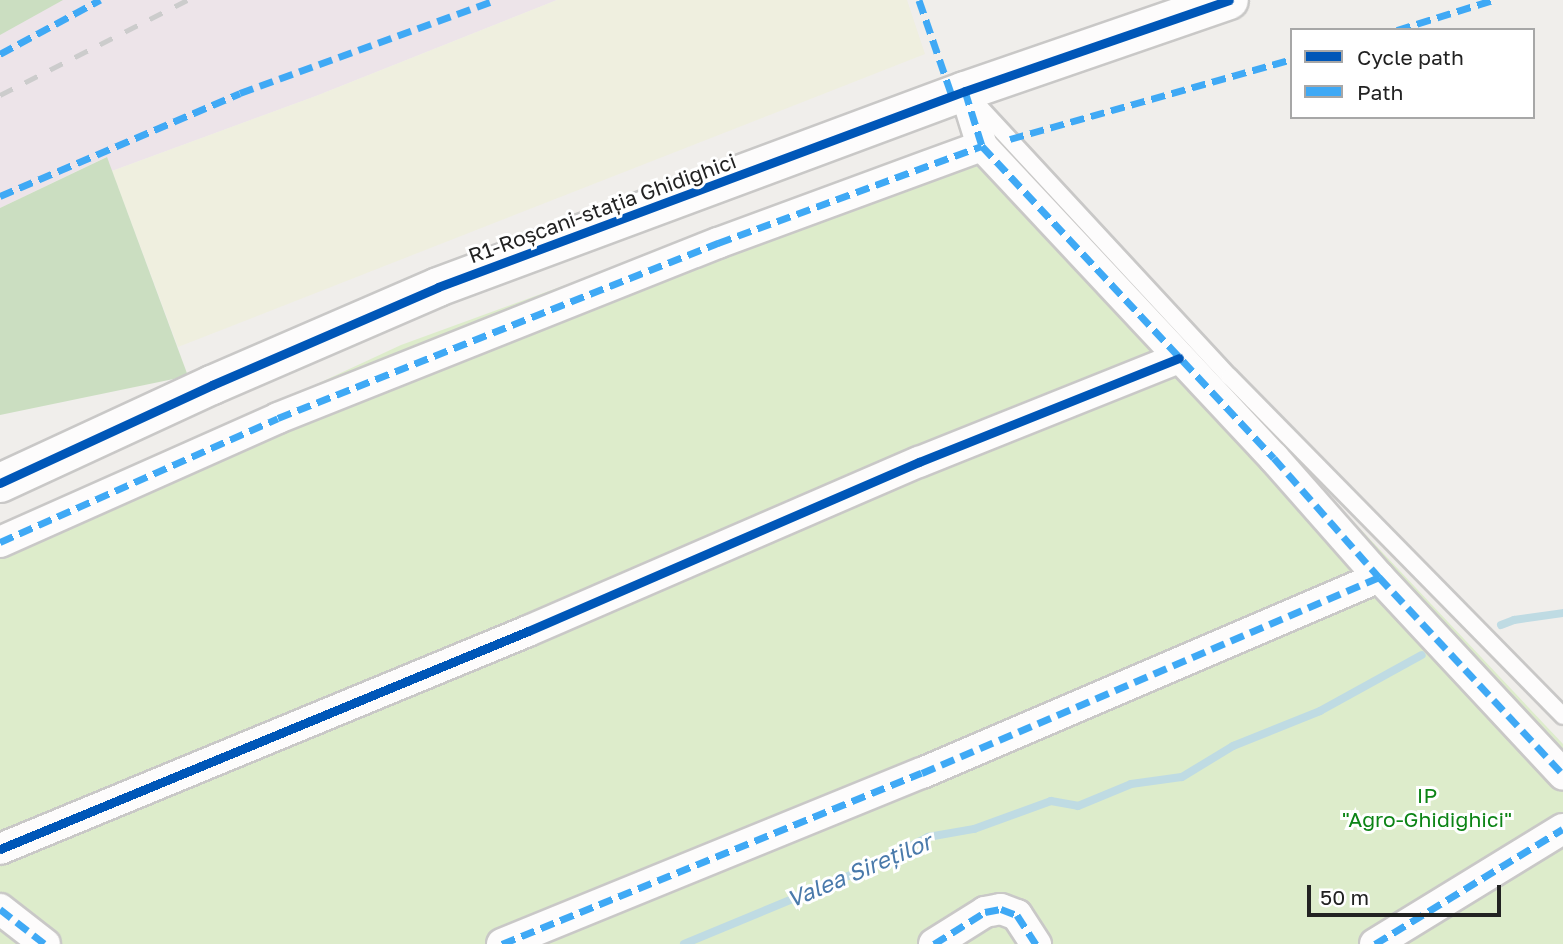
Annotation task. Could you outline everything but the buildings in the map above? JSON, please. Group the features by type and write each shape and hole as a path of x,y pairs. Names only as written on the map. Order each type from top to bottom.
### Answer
{"street":[{"name":"R1-Roșcani-stația Ghidighici","path":"0,483 212,385 438,287 965,91 1229,0"},
{"path":"965,91 982,146 1274,458 1379,577 1563,774"},
{"path":"0,542 278,418 718,243 982,146"},
{"path":"0,849 528,631 919,462 1179,358"},
{"path":"502,944 922,773 1379,577"},
{"path":"1375,944 1563,829"},
{"path":"0,909 45,944"},
{"path":"934,944 985,912 1001,909 1017,915 1036,944"}],"lane":[{"path":"965,91 1230,377 1563,716"}],"shaded area":[{"path":"0,0 557,0 316,96 112,171 106,157 0,208"}],"green space":[{"path":"0,0 63,0 0,35"},
{"path":"557,0 907,0 925,54 178,347 112,171 316,96"},
{"name":"IP \"Agro-Ghidighici\"","path":"988,134 1563,744 1563,944 0,944 0,531 401,345 960,141"},
{"path":"107,157 188,376 0,415 0,208"}],"waterway":[{"name":"Valea Sireților","path":"1501,625 1514,620 1563,613"},
{"name":"Valea Sireților","path":"684,944 863,870 928,837 974,829 1051,801 1078,806 1131,784 1182,777 1233,746 1320,711 1422,655"}],"railway":[{"path":"0,95 187,0"}],"marked path":[{"path":"0,54 100,0"},
{"path":"0,196 240,93 496,0"},
{"path":"919,0 952,96"},
{"path":"1403,28 1493,0"},
{"path":"1010,139 1290,60"},
{"path":"965,91 982,146 1274,458 1379,577 1563,774"},
{"path":"0,542 278,418 718,243 982,146"},
{"path":"502,944 922,773 1379,577"},
{"path":"1375,944 1563,829"},
{"path":"0,909 45,944"},
{"path":"934,944 985,912 1001,909 1017,915 1036,944"}],"cycle path":[{"path":"0,483 212,385 438,287 965,91 1229,0"},
{"path":"0,849 528,631 919,462 1179,358"}]}
